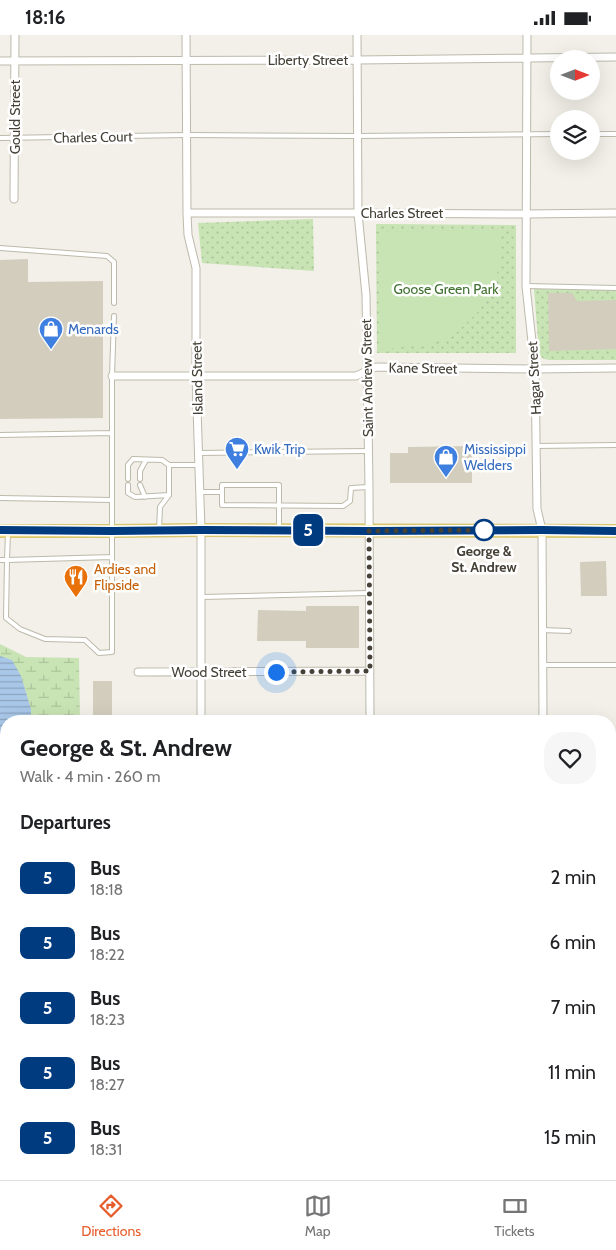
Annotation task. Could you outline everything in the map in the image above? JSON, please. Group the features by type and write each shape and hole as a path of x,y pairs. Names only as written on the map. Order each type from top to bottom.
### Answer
{"main road":[{"path":"4,531 616,531"}],"street":[{"name":"Gould Street","path":"14,199 15,35"},
{"name":"Island Street","path":"186,35 187,213 188,235 196,268 196,376 201,530 201,715"},
{"name":"Saint Andrew Street","path":"357,35 358,213 366,295 370,715"},
{"name":"Hagar Street","path":"527,35 526,286 535,369 538,509 542,530 543,715"},
{"name":"Liberty Street","path":"0,61 616,57"},
{"name":"Charles Street","path":"187,213 616,213"},
{"name":"Kane Street","path":"112,376 356,376 376,367 616,369"},
{"name":"Wood Street","path":"138,673 370,671"}],"lane":[{"name":"Charles Court","path":"0,138 187,135 550,134"},
{"path":"600,134 616,134"},
{"path":"0,249 107,256 114,262 114,303"},
{"path":"526,286 616,288"},
{"path":"0,619 6,618 20,629 45,639 85,640 99,653 112,653 112,376 114,316"},
{"path":"0,435 112,433"},
{"path":"536,446 616,445"},
{"path":"199,453 368,451"},
{"path":"128,479 128,465 133,459 162,460 168,465 199,465"},
{"path":"140,479 140,471 146,460"},
{"path":"159,530 160,507 169,495 168,465"},
{"path":"128,485 128,493 135,497 169,495"},
{"path":"140,485 145,497"},
{"path":"279,530 279,505 279,485 232,487 222,485 222,505 279,505 343,506 350,501 351,488 369,487"},
{"path":"200,492 222,492"},
{"path":"0,498 112,499"},
{"path":"238,499 241,505"},
{"path":"252,499 254,505"},
{"path":"264,499 267,505"},
{"path":"4,531 7,560 6,618"},
{"path":"0,560 112,557"},
{"path":"201,597 369,593"},
{"path":"542,630 569,631"},
{"path":"543,665 616,665"}],"green space":[{"path":"313,219 314,271 202,263 198,223"},
{"name":"Goose Green Park","path":"376,224 516,225 516,353 377,353"},
{"name":"Goose Green Park","path":"500,229 502,255 494,286 477,313 453,336 425,345 381,349 380,232"},
{"path":"534,289 616,289 616,360 544,359 539,353"},
{"path":"0,644 26,657 79,658 80,715 0,715"}],"water":[{"path":"0,656 12,660 21,676 31,709 31,715 0,715"}],"building":[{"name":"Menards","path":"28,259 28,282 103,281 103,418 0,419 0,260"},
{"path":"548,293 572,293 577,301 616,300 616,349 549,351"},
{"path":"472,446 472,483 390,483 390,453 408,453 408,447"},
{"path":"606,561 607,596 581,596 580,562"},
{"path":"306,606 359,606 359,648 306,648 306,641 257,641 258,610 306,611"},
{"path":"93,681 112,681 112,715 93,715"}],"bus line":[{"name":"5","path":"0,530 616,531"}],"place":[{"name":"Menards","path":"51,350"},
{"name":"Kwik Trip","path":"237,470"},
{"name":"Mississippi Welders","path":"446,478"},
{"name":"George & St. Andrew","path":"484,530"},
{"name":"Ardies and Flipside","path":"76,598"}],"route":[{"path":"276,672 370,671 369,531 484,530"}]}
